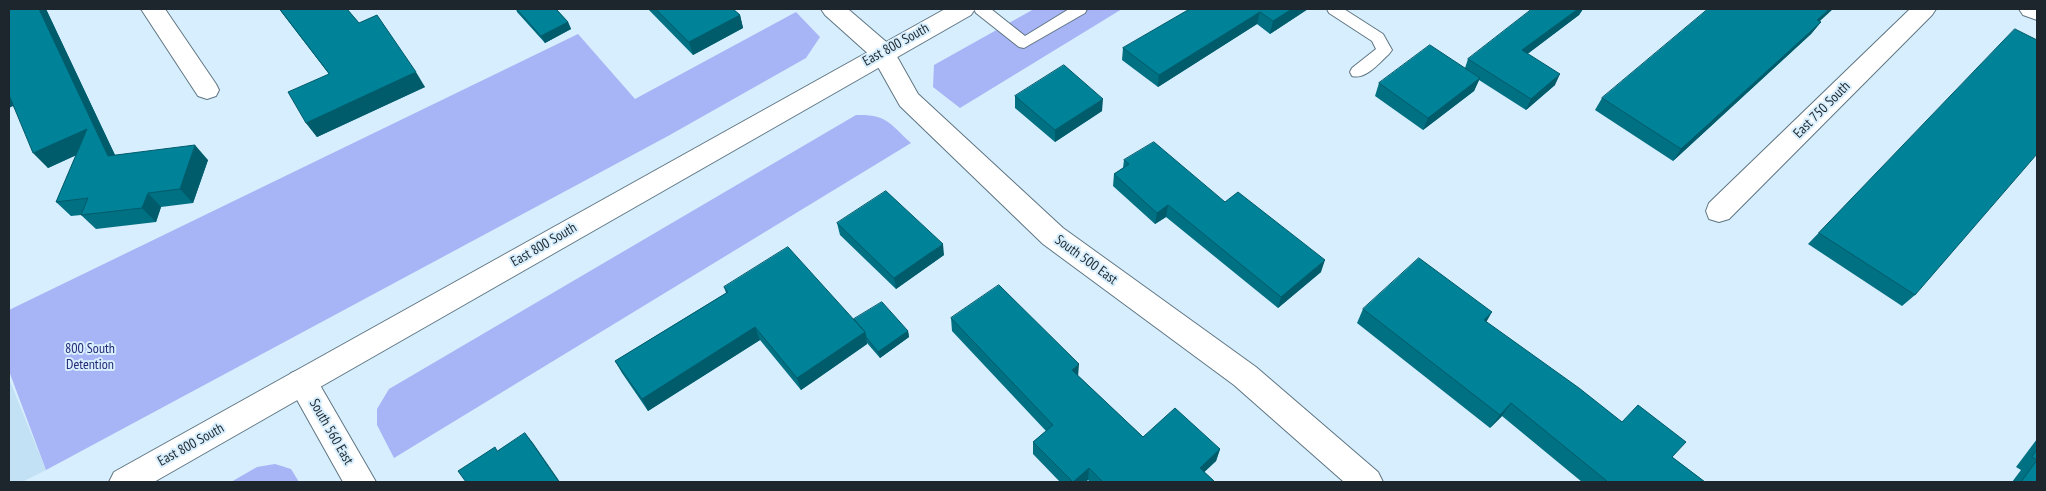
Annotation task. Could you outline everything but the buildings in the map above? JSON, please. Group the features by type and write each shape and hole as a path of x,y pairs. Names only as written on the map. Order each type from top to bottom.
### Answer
{"street":[{"path":"153,9 207,90"},
{"name":"South 500 East","path":"833,9 882,52 909,100 1053,236 1245,376 1367,482"},
{"name":"East 800 South","path":"125,482 882,52 963,9"},
{"name":"East 750 South","path":"1719,212 1924,9"},
{"path":"2031,9 2037,12"},
{"name":"South 560 East","path":"302,382 360,482"}],"lane":[{"path":"981,9 1024,43 1080,9"},
{"path":"1334,9 1378,38 1384,50 1358,72"}],"shaded area":[{"path":"9,379 46,470 22,482 9,482"}],"green space":[{"path":"1034,9 1122,9 960,108 933,87 934,65"},
{"name":"800 South Detention","path":"796,12 820,37 806,58 668,136 46,470 9,371 9,310 578,34 635,99"},
{"path":"856,115 881,118 893,126 911,143 394,458 377,425 377,409 389,389"},
{"path":"275,464 291,469 299,482 231,482 257,467"}]}
